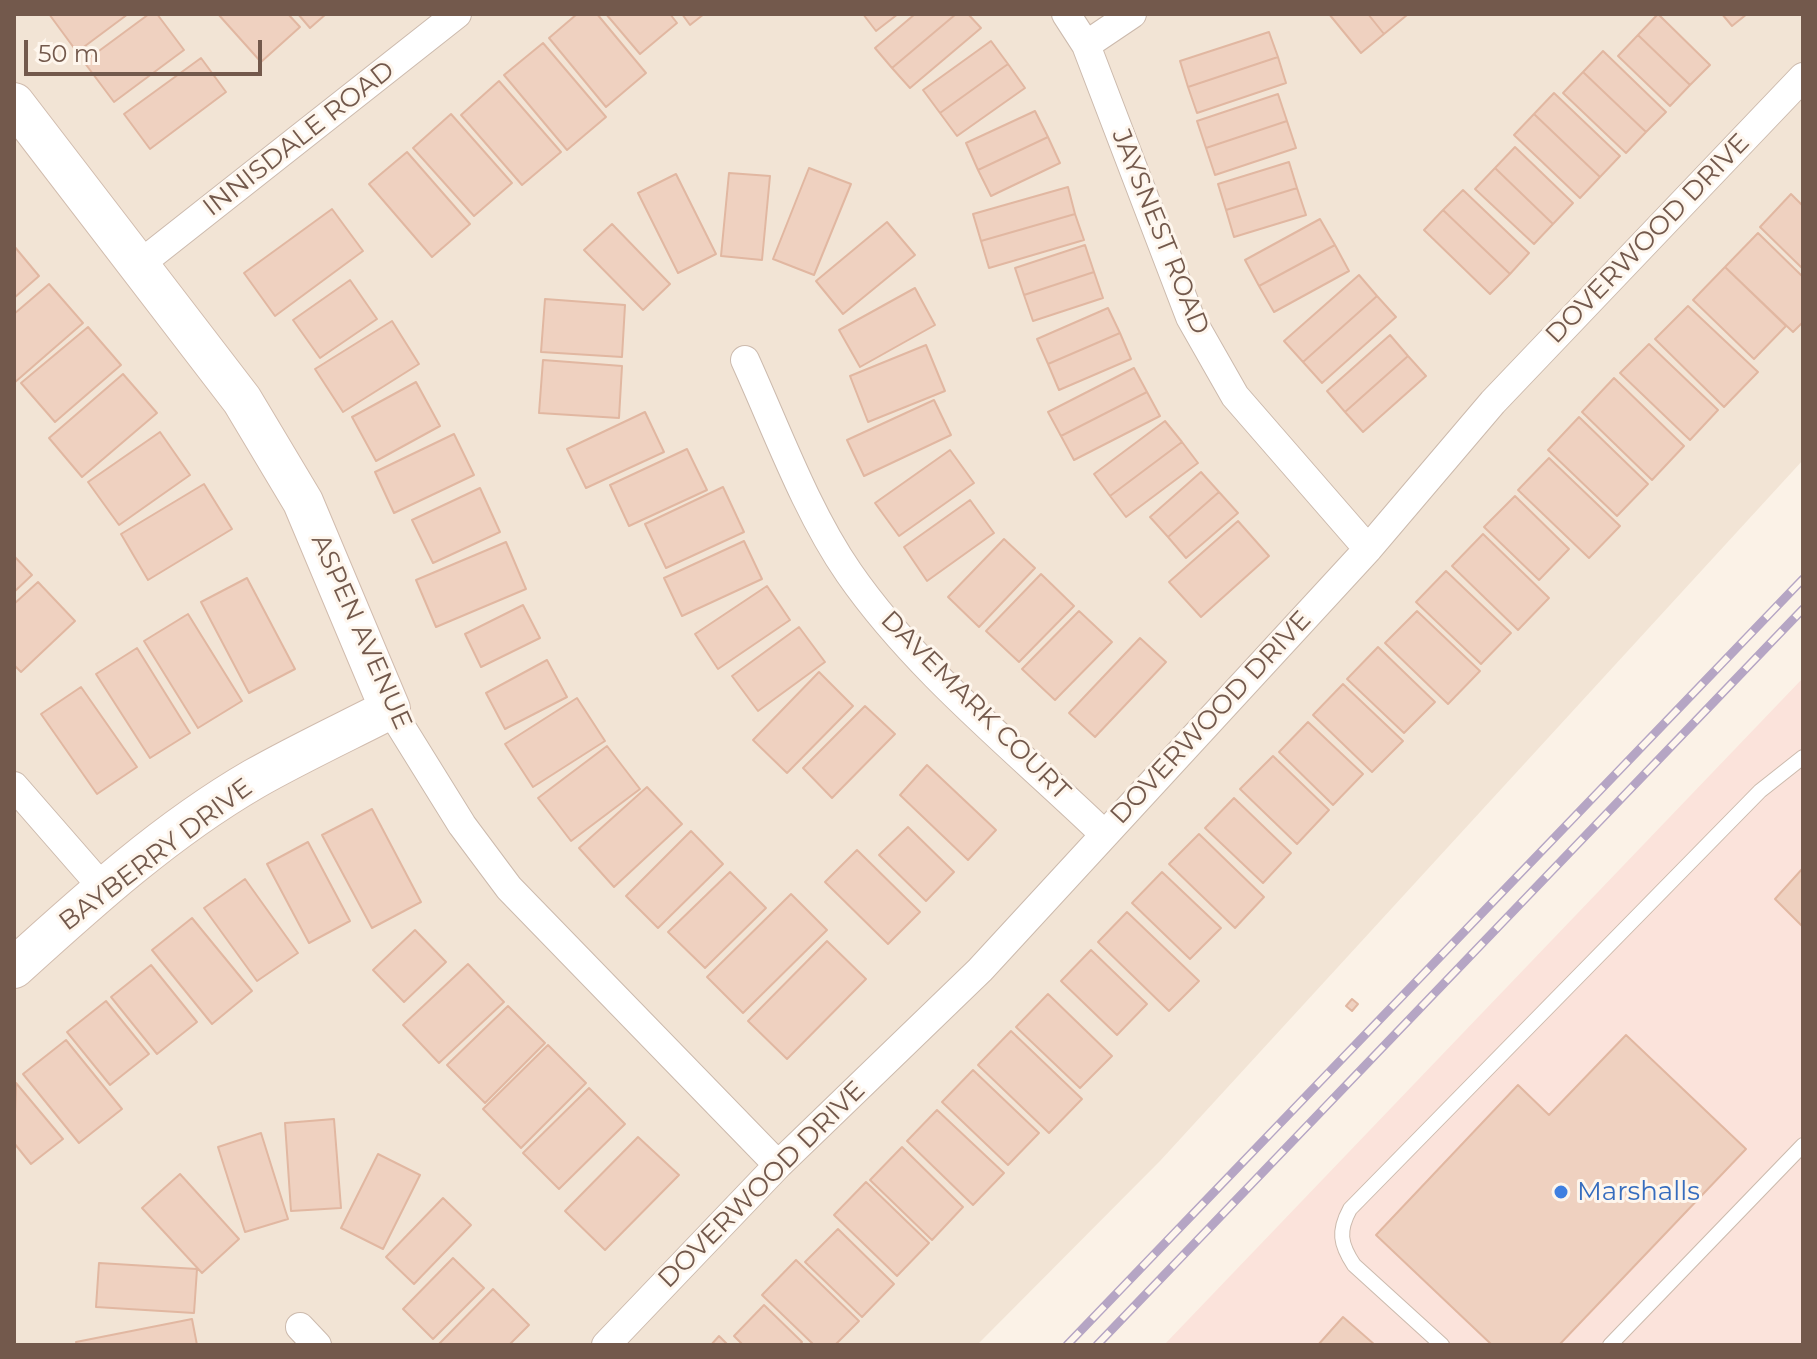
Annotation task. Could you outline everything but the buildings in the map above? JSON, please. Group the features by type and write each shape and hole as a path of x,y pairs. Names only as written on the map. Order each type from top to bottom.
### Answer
{"street":[{"name":"INNISDALE ROAD","path":"140,264 457,14"},
{"name":"JAYSNEST ROAD","path":"1066,14 1086,45 1190,317 1235,396 1368,549"},
{"path":"1086,45 1132,14"},
{"name":"DOVERWOOD DRIVE","path":"606,1345 778,1165 980,970 1368,549 1493,402 1803,77"},
{"name":"ASPEN AVENUE","path":"14,103 242,400 303,502 390,709 462,825 509,888 778,1165"},
{"name":"DAVEMARK COURT","path":"745,360 820,521 848,572 929,667 1104,834"},
{"name":"BAYBERRY DRIVE","path":"14,968 103,888 201,814 253,779 390,709"},
{"path":"14,786 103,888"}],"lane":[{"path":"1442,1345 1354,1265 1340,1240 1341,1225 1350,1209 1760,791 1803,757"},
{"path":"1610,1345 1803,1145"}],"shaded area":[{"path":"14,14 1803,14 1803,460 1160,1161 977,1345 14,1345"},
{"path":"1803,678 1803,1345 1164,1345"}],"railway":[{"path":"1067,1345 1803,579"},
{"path":"1097,1345 1803,609"}],"place":[{"name":"Marshalls","path":"1561,1192"}]}
